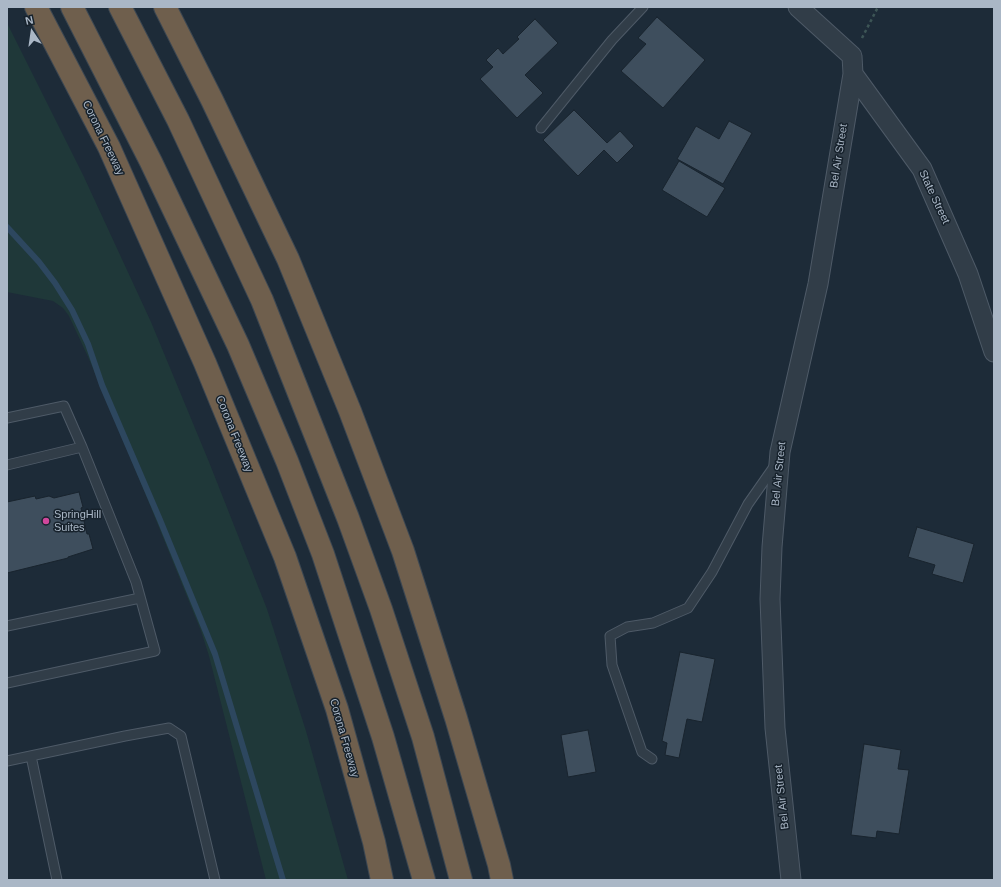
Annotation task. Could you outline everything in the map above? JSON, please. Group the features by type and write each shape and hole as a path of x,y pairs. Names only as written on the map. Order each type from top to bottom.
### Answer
{"highway":[{"name":"Corona Freeway","path":"36,7 112,154 205,363 284,557 337,709 374,842 382,880"},
{"path":"72,7 158,176 238,345 287,461 323,554 378,723 424,880"},
{"path":"120,7 178,120 262,300 346,511 381,609 423,737 462,880"},
{"path":"165,7 212,100 288,259 350,411 403,551 458,725 499,865 502,880"}],"street":[{"path":"798,7 852,65"},
{"name":"State Street","path":"852,65 922,169 968,274 994,352"},
{"name":"Bel Air Street","path":"791,880 775,728 770,599 772,548 780,452 818,284 852,65"}],"lane":[{"path":"542,128 612,40 643,7"},
{"path":"7,418 64,406 136,582 155,651 7,683"},
{"path":"7,465 82,448"},
{"path":"652,759 642,752 612,665 610,636 627,627 653,623 688,608 712,572 748,504 780,458"},
{"path":"7,626 140,598"},
{"path":"7,761 169,728 182,736 215,880"},
{"path":"31,756 57,880"}],"path":[{"path":"852,65 878,7"}],"green space":[{"path":"7,23 84,177 151,322 209,462 267,609 306,731 348,880 266,880 209,656 201,631 89,359 69,316 63,308 53,301 7,292"}],"building":[{"path":"657,17 705,60 663,108 621,71 646,44 638,38"},
{"path":"535,19 558,43 525,75 543,93 517,118 480,79 493,67 486,60 498,48 503,54 519,39 517,37"},
{"path":"574,110 607,143 620,131 634,146 617,163 604,150 578,176 543,140"},
{"path":"729,121 752,133 723,184 677,159 696,126 719,139"},
{"path":"679,161 725,188 707,217 662,190"},
{"name":"SpringHill Suites","path":"79,492 87,534 89,534 93,549 68,558 7,573 7,502 35,496 36,499 49,496 54,498"},
{"path":"917,527 974,544 963,583 932,574 935,565 908,557"},
{"path":"680,652 715,659 702,722 687,719 679,758 665,755 667,743 662,741"},
{"path":"588,730 596,772 568,777 561,735"},
{"path":"864,744 901,750 898,769 909,770 899,834 877,831 876,838 851,835"}],"waterway":[{"path":"7,227 39,262 55,283 72,310 88,344 102,385 215,654 283,880"}],"place":[{"name":"SpringHill Suites","path":"46,521"}]}
